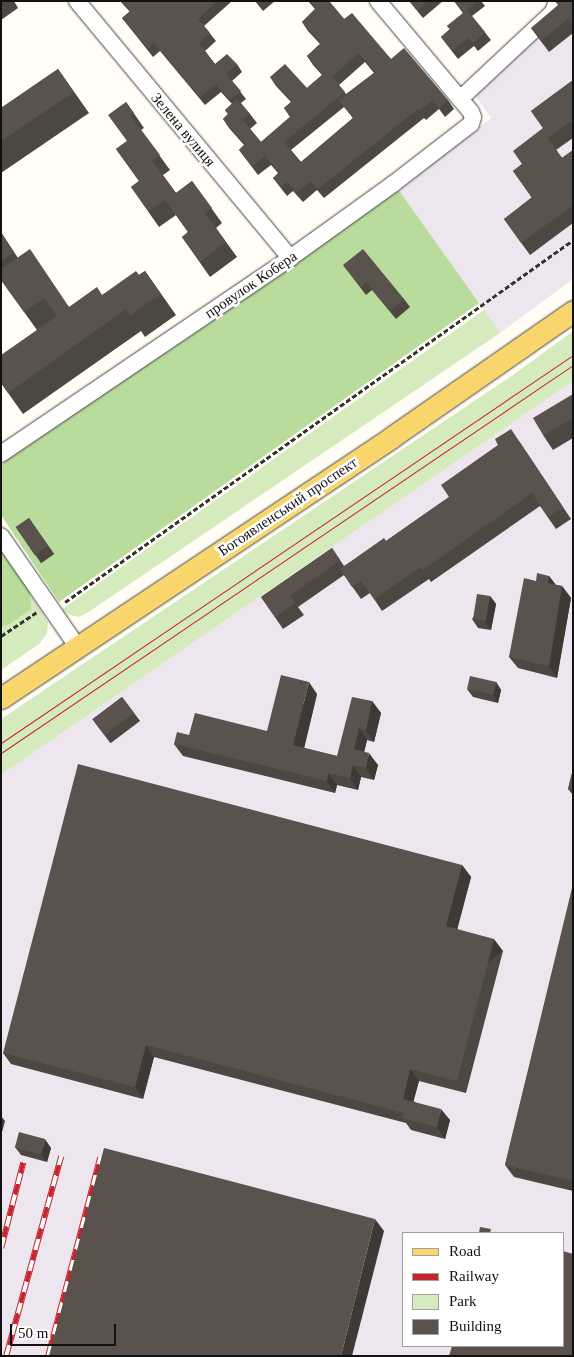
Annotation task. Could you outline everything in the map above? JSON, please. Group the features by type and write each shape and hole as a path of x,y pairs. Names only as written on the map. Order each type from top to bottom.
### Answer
{"main road":[{"name":"Богоявленський проспект","path":"1,698 392,437 573,311"}],"street":[{"name":"Зелена вулиця","path":"77,1 290,258"},
{"path":"378,1 460,99 553,12 557,1"},
{"name":"провулок Кобера","path":"1,454 290,258 393,184 471,124 473,117 460,99"},
{"path":"1,536 77,646"}],"path":[{"path":"1,636 39,610 59,607 573,240"}],"shaded area":[{"path":"573,3 573,279 500,333 398,189 491,118 475,95"},
{"path":"573,381 573,1356 1,1356 1,775"}],"green space":[{"path":"398,189 479,303 59,602 1,515 1,466 6,459"},
{"path":"484,310 500,333 90,611 79,617 61,610"},
{"path":"573,331 573,381 1,775 1,719 513,375"},
{"path":"1,549 48,622 47,634 39,644 1,670"},
{"path":"1,549 30,592 31,609 10,624 1,627"}],"building":[{"path":"122,1 217,1 198,19 210,33 199,43 215,64 227,54 237,64 226,74 241,91 230,100 216,84 200,97 154,43 148,49 122,18 130,11"},
{"path":"310,1 329,1 344,19 352,13 391,59 404,48 448,100 439,108 433,100 419,111 418,109 318,189 311,181 296,193 287,182 281,187 273,178 279,173 265,156 252,166 239,150 245,144 223,119 228,114 225,110 237,99 250,114 243,120 261,142 291,116 284,108 292,101 270,77 285,64 307,88 323,74 307,56 321,43 302,22 316,8","holes":["359,53 375,72 339,100 353,118 301,162 284,142 345,92 332,77"]},
{"path":"410,1 428,1 417,10"},
{"path":"454,1 478,1 463,13"},
{"path":"555,1 573,1 573,25 568,19 541,41 531,28 558,5"},
{"path":"467,10 485,32 473,43 468,38 452,51 441,37 450,29 447,26"},
{"path":"58,69 74,92 1,141 1,108"},
{"path":"573,80 573,125 570,122 548,138 562,158 573,150 573,205 521,243 504,219 532,197 513,171 522,164 513,151 543,128 531,111"},
{"path":"126,102 134,113 130,115 160,155 152,161 176,193 192,181 212,208 205,213 226,242 200,262 182,237 188,232 165,200 149,212 131,187 139,181 116,149 127,141 108,115"},
{"path":"1,233 14,253 1,261"},
{"path":"30,249 69,307 97,287 102,295 136,271 139,275 145,271 161,294 130,315 126,309 8,393 1,383 1,355 57,316 44,298 24,312 1,280 1,269"},
{"path":"363,249 404,299 390,311 366,282 361,287 343,265"},
{"path":"573,394 573,418 543,435 533,418"},
{"path":"511,429 563,507 548,517 532,493 423,570 421,567 374,599 361,581 352,587 340,569 384,538 386,541 449,497 441,485 498,445 495,439"},
{"path":"29,518 48,546 35,555 16,527"},
{"path":"332,548 340,560 290,596 295,603 275,617 261,597"},
{"path":"537,573 549,576 548,583 562,586 549,666 509,657 524,578 536,581"},
{"path":"477,594 490,596 486,621 473,619"},
{"path":"281,675 309,682 293,745 337,756 352,697 372,701 366,730 359,728 354,749 369,753 366,768 353,765 350,778 328,773 327,781 174,744 177,732 189,735 195,713 267,731"},
{"path":"470,676 496,682 493,695 467,689"},
{"path":"122,697 134,713 104,735 92,719"},
{"path":"78,764 462,865 446,926 494,939 457,1081 410,1069 403,1099 441,1109 437,1127 402,1118 404,1113 146,1045 135,1087 3,1053"},
{"path":"573,769 573,790 568,789"},
{"path":"573,888 573,1181 505,1165"},
{"path":"19,1132 45,1139 41,1154 15,1147"},
{"path":"104,1148 375,1219 341,1356 49,1356"},
{"path":"480,1227 491,1229 490,1232 479,1232"},
{"path":"564,1251 573,1254 573,1356 449,1356 452,1347 564,1347"}],"tram line":[{"path":"1,743 573,355"},
{"path":"1,753 573,365"}],"railway":[{"path":"6,1356 61,1156"},
{"path":"48,1356 100,1158"},
{"path":"1,1248 23,1163"}]}
